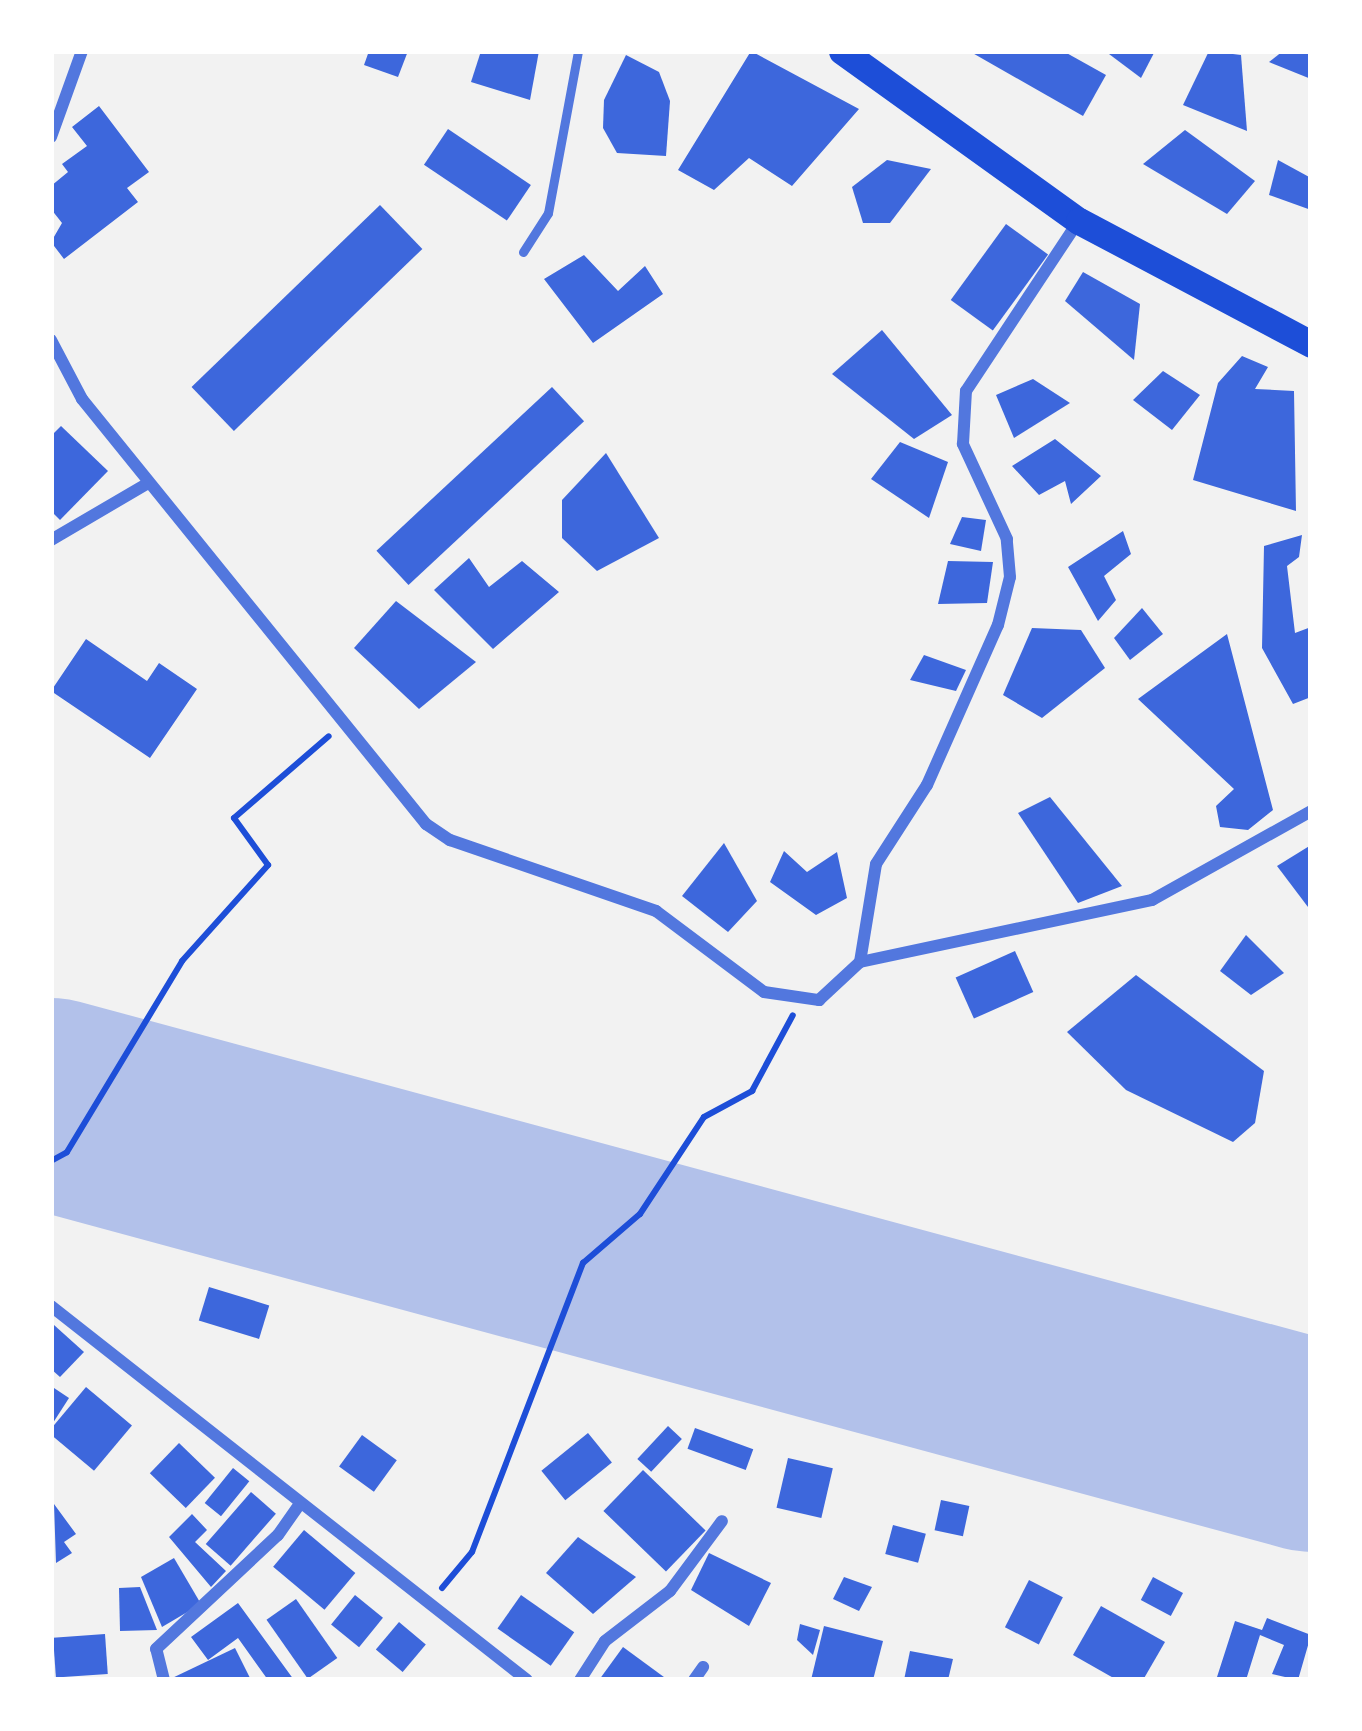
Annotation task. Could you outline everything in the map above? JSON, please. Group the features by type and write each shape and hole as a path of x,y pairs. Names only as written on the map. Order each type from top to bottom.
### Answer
{"main road":[{"path":"842,51 1079,220 1311,344"}],"street":[{"path":"51,137 82,51"},
{"path":"860,962 876,864 927,785 998,626 1010,578 1007,538 963,445 966,391 1079,220"},
{"path":"51,340 82,399 426,824 450,840 656,911 764,992 799,1003 819,1000 860,962 1152,900 1311,811"},
{"path":"51,540 148,483"},
{"path":"51,1306 526,1680"},
{"path":"164,1680 156,1649 278,1535 299,1505"},
{"path":"580,1680 605,1641 670,1591 722,1521"},
{"path":"694,1680 703,1667"}],"lane":[{"path":"523,252 548,213 578,51"}],"path":[{"path":"51,1161 68,1152 182,961 268,865 234,818 342,724"},
{"path":"428,1604 472,1552 583,1263 640,1214 704,1117 752,1091 799,1003"}],"building":[{"path":"369,51 408,51 398,77 364,65"},
{"path":"481,51 539,51 530,100 471,82"},
{"path":"751,51 859,109 792,186 749,158 714,190 678,170"},
{"path":"969,51 1063,51 1106,75 1083,116"},
{"path":"1105,51 1155,51 1141,78"},
{"path":"1209,51 1241,55 1247,131 1183,105"},
{"path":"1283,51 1311,51 1311,79 1269,62"},
{"path":"626,55 659,72 670,101 666,156 617,153 603,128 604,100"},
{"path":"99,106 149,172 127,188 138,202 64,259 51,242 62,223 51,209 51,186 68,172 62,164 87,146 72,127"},
{"path":"448,129 531,185 507,221 424,165"},
{"path":"1185,130 1255,181 1227,214 1143,164"},
{"path":"887,160 931,169 890,223 863,223 852,187"},
{"path":"1278,160 1311,178 1311,210 1269,195"},
{"path":"380,205 422,249 234,431 192,387"},
{"path":"1006,224 1048,255 993,331 951,300"},
{"path":"584,255 618,291 645,266 663,294 593,343 544,279"},
{"path":"1083,272 1140,304 1134,360 1065,301"},
{"path":"882,330 952,415 914,439 832,374"},
{"path":"1242,356 1268,367 1255,389 1294,391 1296,511 1193,480 1218,383"},
{"path":"1163,371 1200,395 1172,430 1133,400"},
{"path":"1033,379 1070,403 1014,438 996,395"},
{"path":"552,387 584,421 409,585 376,551"},
{"path":"61,426 108,471 60,520 51,511 51,436"},
{"path":"1055,439 1101,476 1071,504 1065,481 1039,495 1012,466"},
{"path":"900,442 948,462 929,518 871,479"},
{"path":"606,453 659,538 597,571 562,538 562,500"},
{"path":"962,517 986,520 981,551 950,544"},
{"path":"1123,531 1131,554 1104,576 1116,600 1098,621 1068,567"},
{"path":"1302,535 1299,557 1287,566 1295,633 1311,627 1311,697 1293,704 1262,648 1264,546"},
{"path":"469,558 489,587 522,561 559,592 493,649 434,590"},
{"path":"948,561 993,562 987,603 938,604"},
{"path":"396,601 476,662 419,709 354,648"},
{"path":"1142,608 1163,634 1130,660 1114,638"},
{"path":"1032,628 1081,630 1105,668 1042,718 1003,695"},
{"path":"1227,634 1273,810 1248,830 1220,827 1216,806 1234,789 1138,699"},
{"path":"86,639 147,681 159,663 197,689 150,758 51,691"},
{"path":"924,655 966,670 956,691 910,680"},
{"path":"1050,797 1122,886 1078,903 1018,813"},
{"path":"724,843 757,901 728,932 682,896"},
{"path":"1311,845 1311,911 1277,866"},
{"path":"784,851 807,872 837,852 847,898 816,915 770,882"},
{"path":"1246,935 1284,973 1251,995 1220,971"},
{"path":"1015,951 1033,992 974,1019 956,977"},
{"path":"1136,975 1264,1071 1255,1123 1233,1142 1126,1090 1067,1032"},
{"path":"209,1287 269,1305 259,1339 199,1320"},
{"path":"54,1325 84,1352 60,1377 51,1369"},
{"path":"51,1386 69,1398 51,1426"},
{"path":"86,1387 132,1426 94,1471 51,1435"},
{"path":"668,1426 682,1439 651,1472 637,1459"},
{"path":"695,1428 753,1449 746,1470 687,1449"},
{"path":"588,1433 612,1463 565,1500 541,1471"},
{"path":"362,1435 397,1460 374,1492 339,1467"},
{"path":"179,1443 215,1478 186,1508 150,1473"},
{"path":"788,1458 833,1468 821,1518 777,1508"},
{"path":"233,1468 249,1481 221,1516 205,1503"},
{"path":"643,1470 706,1530 666,1571 603,1511"},
{"path":"251,1492 276,1514 231,1566 206,1544"},
{"path":"941,1500 969,1506 963,1536 935,1530"},
{"path":"54,1504 76,1534 64,1542 72,1553 56,1563"},
{"path":"192,1514 207,1530 195,1542 226,1571 211,1587 169,1537"},
{"path":"893,1525 926,1534 918,1563 885,1554"},
{"path":"304,1530 355,1573 324,1610 273,1567"},
{"path":"578,1537 636,1577 593,1614 546,1573"},
{"path":"709,1553 771,1583 749,1626 691,1590"},
{"path":"174,1558 201,1604 162,1627 141,1577"},
{"path":"844,1577 872,1587 859,1611 833,1599"},
{"path":"1153,1577 1183,1593 1171,1616 1141,1600"},
{"path":"1029,1580 1063,1597 1039,1644 1005,1627"},
{"path":"140,1587 157,1630 120,1631 119,1588"},
{"path":"355,1595 383,1618 359,1647 331,1625"},
{"path":"521,1595 574,1632 551,1666 497,1629"},
{"path":"296,1599 337,1658 308,1679 267,1620"},
{"path":"238,1603 294,1680 268,1680 238,1638 208,1660 191,1637"},
{"path":"1101,1606 1165,1642 1143,1680 1117,1680 1073,1655"},
{"path":"1267,1618 1311,1635 1298,1680 1272,1674 1284,1645 1260,1635 1246,1680 1217,1677 1235,1621 1262,1630"},
{"path":"399,1622 426,1644 403,1672 376,1650"},
{"path":"800,1624 820,1630 813,1655 797,1640"},
{"path":"824,1626 883,1641 873,1680 811,1680"},
{"path":"105,1634 108,1674 56,1678 53,1638"},
{"path":"623,1647 668,1680 599,1680"},
{"path":"235,1648 251,1680 168,1680"},
{"path":"910,1651 953,1659 948,1680 904,1680"}],"runway":[{"path":"51,1104 1311,1445"}]}
